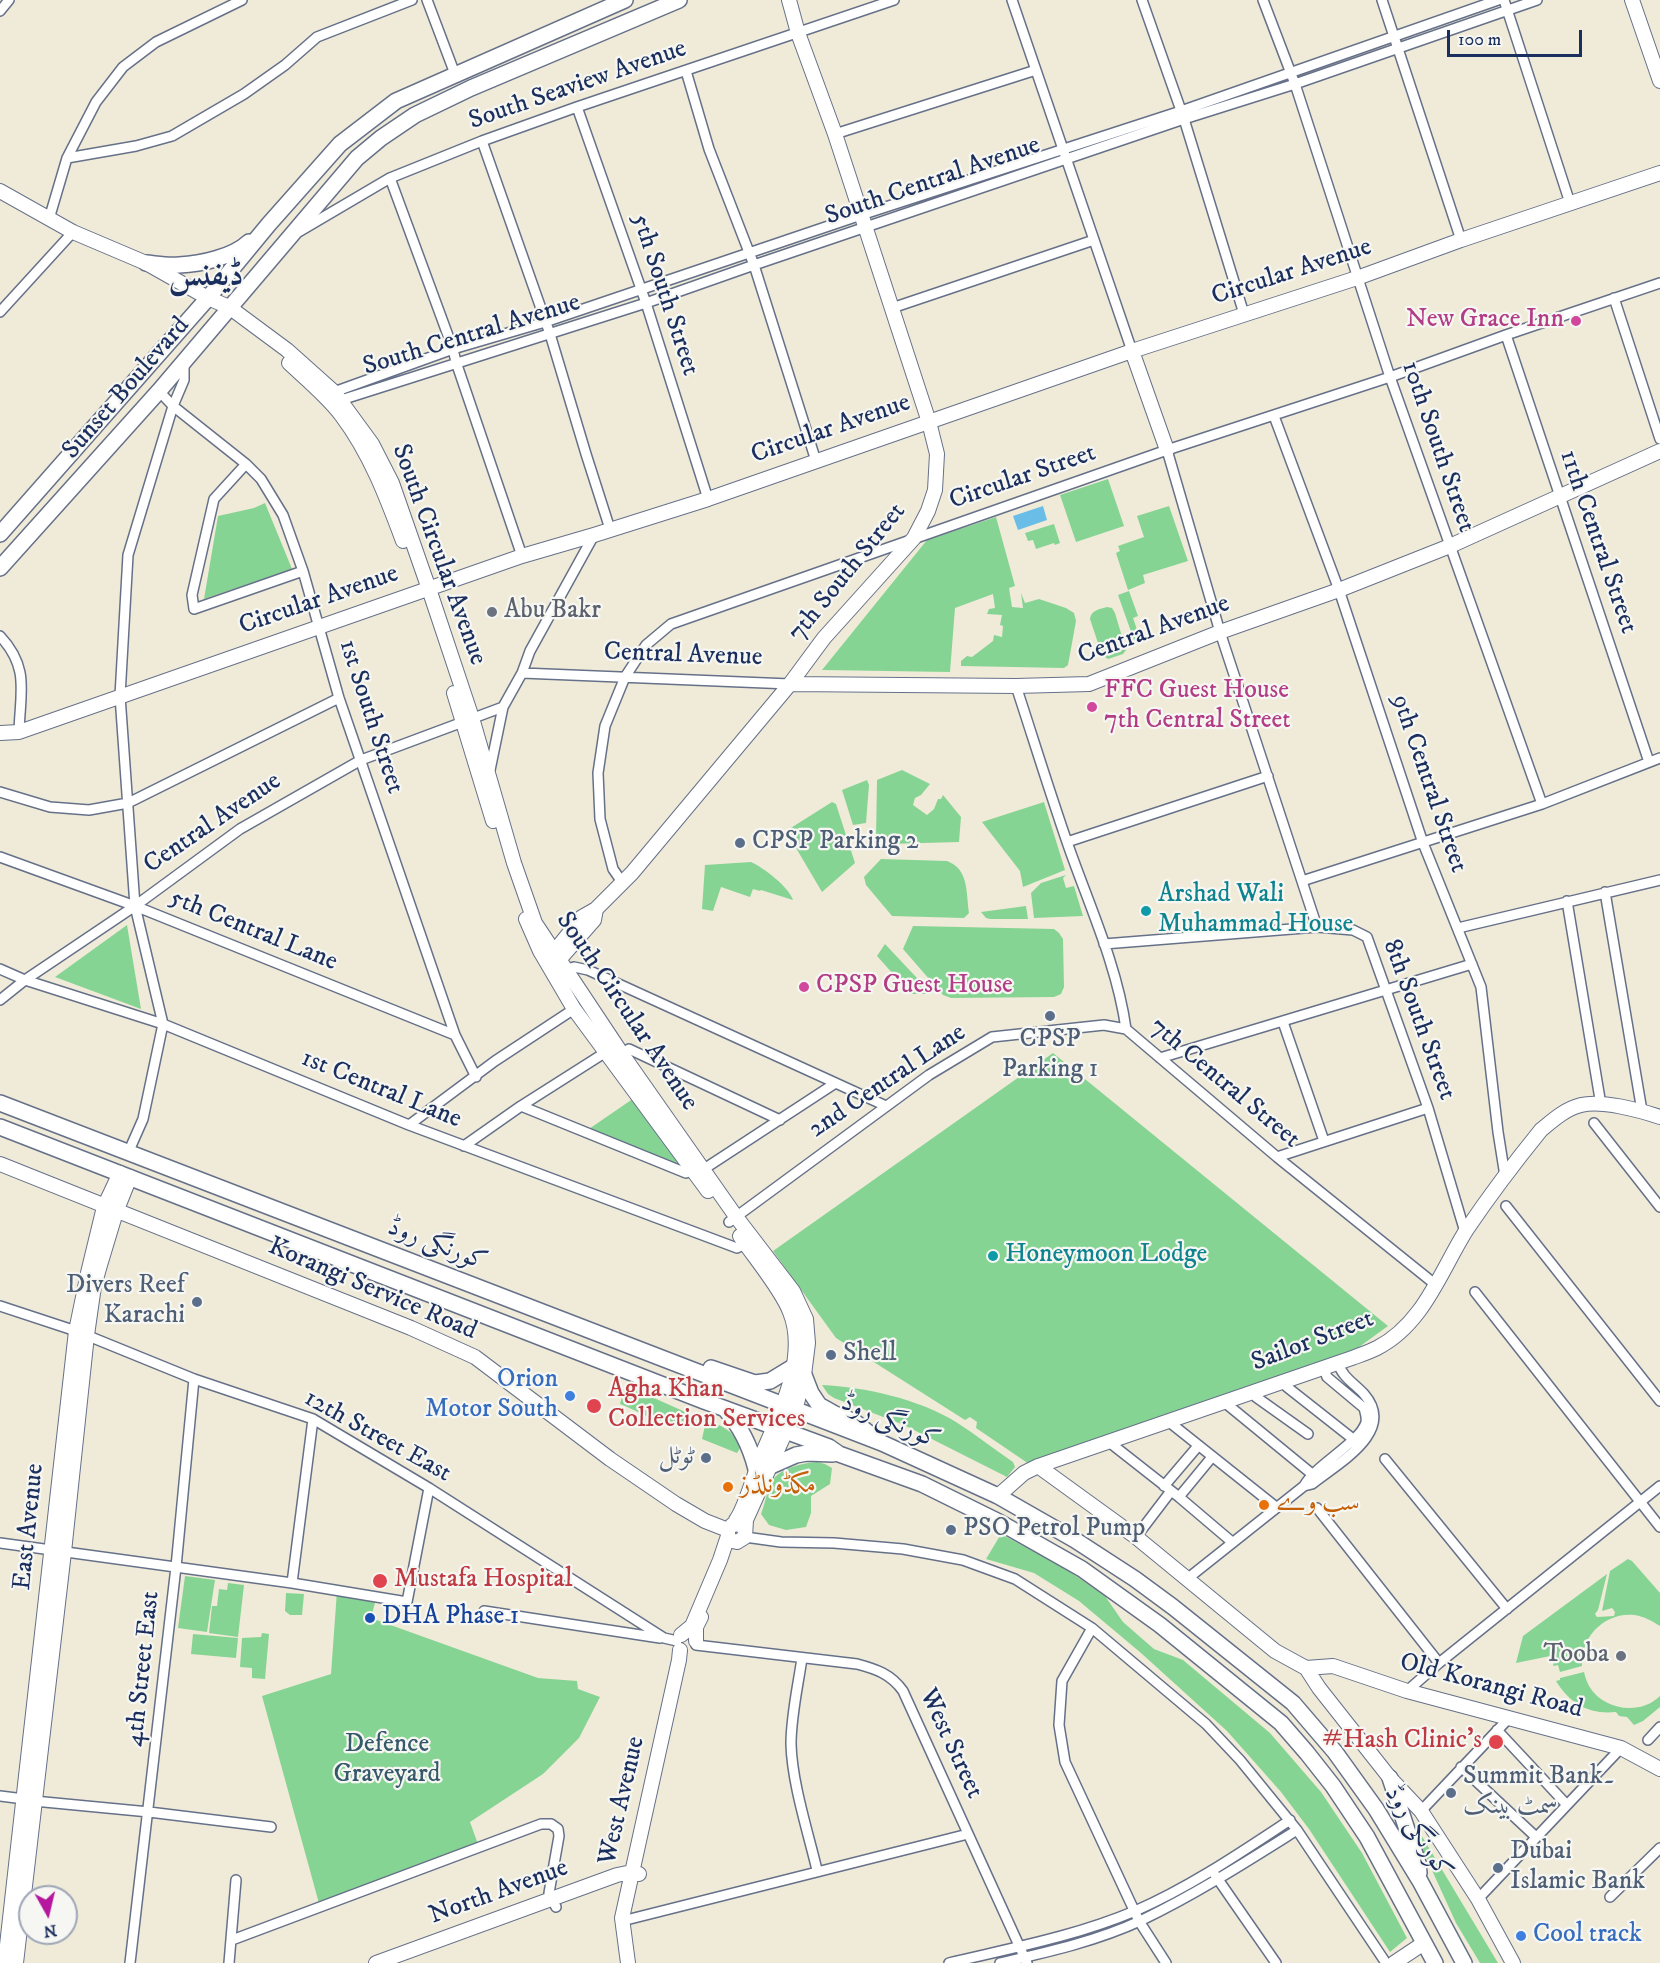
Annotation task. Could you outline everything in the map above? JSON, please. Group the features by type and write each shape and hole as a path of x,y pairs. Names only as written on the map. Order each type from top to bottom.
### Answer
{"main road":[{"name":"Sunset Boulevard","path":"0,568 159,391 357,158 389,132 415,115 471,88 679,0"},
{"name":"Sunset Boulevard","path":"0,534 340,144 396,101 622,1"},
{"path":"547,34 555,53"},
{"path":"146,263 178,266 227,255 245,246 269,224"},
{"name":"کورنگی روڈ","path":"0,1103 882,1443 998,1496 1075,1540 1135,1579 1293,1702 1335,1752 1376,1809 1420,1881 1464,1963"},
{"name":"کورنگی روڈ","path":"0,1126 725,1409 830,1447 839,1454 922,1484 999,1522 1082,1569 1160,1625 1281,1723 1333,1786 1367,1837 1436,1963"},
{"path":"653,1356 677,1355 755,1383 771,1381 798,1371 819,1404 855,1422 882,1443"},
{"path":"725,1409 747,1439 756,1469"},
{"path":"771,1466 796,1455 807,1453 839,1454"},
{"path":"1390,1778 1418,1863 1420,1881"}],"street":[{"path":"0,11 9,0"},
{"path":"49,219 67,158 96,102 123,67 156,42 242,0"},
{"path":"67,158 136,146 172,136 244,94 285,65 317,37 412,0"},
{"path":"427,0 455,74"},
{"name":"7th South Street","path":"559,960 582,917 596,909 632,873 790,684 824,638 914,538 928,511 935,490 937,454 929,422 835,134 798,33 789,0"},
{"name":"South Seaview Avenue","path":"288,238 390,178 482,141 894,0"},
{"path":"1012,0 1167,450 1220,632 1317,927 1104,944"},
{"path":"1142,0 1183,115 1244,314"},
{"name":"10th South Street","path":"1263,0 1290,72 1390,377 1542,804"},
{"path":"1382,0 1461,240"},
{"path":"337,396 453,349 546,322 750,254 863,221 1063,148 1183,115 1290,72 1498,0"},
{"name":"South Central Avenue","path":"337,396 550,334 646,303 754,265 863,221 1066,159 1183,115 1294,84 1505,5 1537,0"},
{"path":"1632,0 1660,81"},
{"path":"1505,5 1570,203"},
{"path":"686,70 709,149 754,265 816,461"},
{"path":"835,134 1036,70"},
{"name":"5th South Street","path":"577,107 642,289 708,499"},
{"path":"482,141 550,334 610,529"},
{"name":"Circular Avenue","path":"0,733 19,732 522,556 708,499 1132,351 1357,278 1461,240 1660,173"},
{"path":"390,178 453,349 522,556"},
{"name":"South Circular Avenue","path":"0,191 73,232 146,263 208,298 287,350 337,396 372,444 392,483 468,720 489,773 514,863 535,923 698,1169 733,1220 792,1291 806,1319 808,1343 789,1408 780,1429"},
{"path":"0,312 73,232"},
{"path":"892,308 1094,240"},
{"name":"Circular Street","path":"622,882 612,869 600,819 598,773 605,726 625,678 646,645 671,624 1167,450 1390,377 1660,283"},
{"path":"1614,298 1660,439"},
{"name":"South Circular Avenue","path":"226,311 280,355 341,414 382,486 425,590"},
{"name":"11th Central Street","path":"1506,335 1649,762"},
{"path":"128,1153 143,1119 163,1024 135,906 120,696 128,555 173,406 184,380 184,362"},
{"path":"159,391 173,406"},
{"name":"1st South Street","path":"173,406 246,464 261,479 283,515 303,571 339,698 455,1035 476,1077"},
{"name":"9th Central Street","path":"1274,416 1339,590 1423,843 1481,987 1505,1176"},
{"name":"Central Avenue","path":"522,673 790,684 1016,686 1089,684 1450,546 1660,451"},
{"path":"246,464 214,499 192,595 194,609 303,571"},
{"path":"489,773 503,707 522,673 530,651 594,535"},
{"path":"0,636 15,654 19,663 21,689 19,732"},
{"name":"7th Central Street","path":"1016,686 1067,842 1104,944 1122,1004 1126,1029 1277,1157 1436,1285"},
{"path":"0,792 50,807 90,810 128,803 339,698"},
{"name":"Central Avenue","path":"0,1000 240,829 361,760 503,707"},
{"name":"South Circular Avenue","path":"468,720 506,866 532,934 574,1009 698,1169"},
{"path":"1302,880 1542,804 1660,758"},
{"path":"1067,842 1268,776"},
{"name":"5th Central Lane","path":"0,857 135,906 455,1035"},
{"path":"1458,928 1660,880"},
{"path":"1605,892 1642,1111"},
{"path":"1567,901 1601,1105"},
{"name":"8th South Street","path":"1317,927 1353,930 1367,937 1428,1108 1466,1232"},
{"path":"559,960 588,970 886,1106"},
{"path":"1160,1058 1472,964"},
{"name":"1st Central Lane","path":"0,969 25,980 163,1024 409,1125 737,1248 745,1244"},
{"path":"409,1125 495,1061 574,1009"},
{"path":"1283,1022 1324,1141"},
{"name":"2nd Central Lane","path":"733,1220 929,1075 992,1037 1104,1025 1126,1029"},
{"path":"622,1054 630,1049 780,1120"},
{"path":"464,1146 521,1106 606,1052"},
{"path":"521,1106 686,1173 698,1169 780,1120 834,1083"},
{"name":"Sailor Street","path":"998,1496 1024,1473 1038,1466 1331,1366 1378,1347 1390,1340 1417,1313 1466,1232 1541,1130 1556,1118 1581,1105 1601,1105 1642,1111 1660,1117"},
{"path":"1277,1157 1428,1108"},
{"path":"1594,1123 1660,1207"},
{"name":"Korangi Service Road","path":"0,1164 411,1328 475,1357 620,1466 705,1521 736,1533 781,1542 834,1543 903,1549 963,1560 1015,1579 1092,1628 1206,1724 1240,1760 1290,1820 1386,1963"},
{"name":"East Avenue","path":"5,1963 29,1800 82,1333 110,1209 125,1175"},
{"path":"1506,1206 1660,1401"},
{"name":"South Circular Avenue","path":"733,1220 745,1244 790,1311 795,1332 798,1371"},
{"path":"1475,1292 1660,1527"},
{"name":"12th Street East","path":"0,1306 82,1333 194,1379 313,1419 683,1643"},
{"path":"1187,1579 1276,1507 1304,1486 1312,1484 1361,1445 1372,1429 1375,1414 1372,1405 1340,1371 1331,1366 1327,1377 1364,1408 1365,1424 1353,1439 1308,1478 1304,1486"},
{"name":"4th Street East","path":"130,1963 176,1568 194,1379"},
{"path":"1285,1381 1287,1387 1353,1439"},
{"path":"1254,1391 1256,1397 1308,1434"},
{"path":"1224,1401 1312,1474"},
{"path":"292,1583 313,1419"},
{"path":"1168,1421 1276,1507"},
{"name":"West Avenue","path":"736,1533 746,1520 771,1466 780,1429"},
{"name":"West Avenue","path":"628,1963 622,1918 634,1877 685,1660 683,1643 696,1627 726,1561 736,1533 738,1517 756,1469 780,1429"},
{"path":"1109,1442 1232,1542"},
{"path":"1136,1537 1171,1491 1198,1446"},
{"path":"1171,1491 1212,1457"},
{"path":"1385,1459 1507,1609"},
{"path":"1038,1466 1136,1537 1275,1652 1306,1668 1319,1688 1390,1778 1420,1811 1478,1899 1513,1963"},
{"path":"1407,1691 1660,1486"},
{"path":"0,1543 292,1583 407,1602 429,1488"},
{"path":"1317,1508 1439,1663"},
{"name":"West Street","path":"484,1611 683,1643 857,1664 874,1668 896,1681 903,1690 1026,1960"},
{"path":"1092,1628 1062,1681 1059,1725 1065,1762 1140,1921 1167,1963"},
{"path":"802,1658 791,1745 793,1769 817,1870"},
{"path":"1319,1688 1333,1666"},
{"name":"Old Korangi Road","path":"1306,1668 1333,1666 1407,1691 1622,1748 1660,1769"},
{"path":"1420,1811 1510,1717"},
{"path":"1648,1740 1660,1727"},
{"path":"1497,1730 1567,1805"},
{"path":"1478,1899 1622,1748"},
{"path":"1461,1767 1536,1837"},
{"path":"0,1796 271,1827"},
{"name":"East Avenue","path":"15,1963 29,1800"},
{"path":"949,1963 1083,1931 1135,1911 1212,1871 1290,1820"},
{"path":"232,1940 541,1824 551,1824 558,1829 560,1836 549,1893 554,1903"},
{"path":"1000,1963 1026,1960 1140,1921 1195,1893 1297,1830"},
{"path":"630,1919 817,1870 968,1834"},
{"path":"1610,1897 1660,1848"},
{"path":"1212,1871 1275,1963"},
{"name":"West Avenue","path":"634,1877 630,1919 635,1963"},
{"name":"North Avenue","path":"376,1963 634,1877"},
{"path":"229,1963 236,1880"},
{"name":"North Avenue","path":"403,1963 554,1903"},
{"path":"1394,1963 1424,1943"}],"green space":[{"path":"1108,479 1124,526 1076,542 1060,495"},
{"path":"265,503 292,569 204,599 218,516 254,508"},
{"path":"1169,506 1188,561 1143,575 1145,583 1128,590 1116,553 1120,551 1118,546 1144,537 1137,516"},
{"path":"996,517 1015,586 1009,588 1012,607 1023,608 1021,593 1025,603 1039,599 1074,613 1076,621 1068,665 1064,668 961,666 961,661 967,656 972,657 993,641 994,635 1002,637 1003,626 1000,625 1002,615 987,614 989,609 995,608 993,594 955,608 950,672 822,670 927,540"},
{"path":"1054,524 1060,543 1036,549 1033,540 1028,541 1025,533"},
{"path":"1129,591 1138,616 1133,618 1140,638 1134,640 1118,595"},
{"path":"1107,607 1112,608 1115,613 1126,650 1123,654 1108,659 1102,655 1090,619 1094,612"},
{"path":"902,770 930,784 921,795 915,798 913,805 927,815 943,795 961,817 959,842 887,844 878,842 876,839 877,780"},
{"path":"867,780 869,785 866,823 853,825 842,790"},
{"path":"832,802 836,804 855,863 822,892 786,831"},
{"path":"1044,802 1065,870 1023,887 1020,871 982,822"},
{"path":"881,859 947,861 954,865 963,875 969,913 964,918 892,916 866,885 864,877"},
{"path":"751,862 775,878 787,889 793,900 753,889 750,897 721,887 713,911 702,909 705,865"},
{"path":"1066,875 1063,878 1066,888 1074,886 1083,916 1034,918 1031,893 1041,883"},
{"path":"1026,906 1028,919 990,919 981,912"},
{"path":"127,925 141,1009 55,977"},
{"path":"913,926 1054,929 1063,939 1064,987 1061,994 1054,997 951,998 943,995 903,949"},
{"path":"885,944 932,994 911,994 877,956"},
{"name":"Honeymoon Lodge","path":"1053,1053 1388,1326 1348,1355 1029,1464 976,1428 977,1422 970,1417 965,1420 836,1338 773,1251"},
{"path":"637,1096 686,1172 586,1131"},
{"path":"625,1385 692,1415 690,1419 682,1422 664,1422 620,1404"},
{"path":"822,1385 856,1388 926,1407 963,1427 1013,1462 1015,1467 1007,1477 904,1425 834,1398"},
{"path":"706,1421 722,1427 735,1437 740,1448 737,1453 702,1439"},
{"path":"817,1462 832,1468 830,1484 811,1496 811,1513 806,1527 786,1530 769,1525 761,1514 772,1481 786,1470"},
{"path":"1001,1534 1063,1567 1105,1596 1123,1622 1154,1649 1183,1660 1270,1733 1321,1792 1362,1853 1407,1938 1390,1952 1309,1829 1281,1792 1227,1731 1141,1653 1079,1601 1034,1573 986,1559"},
{"path":"1628,1559 1660,1593 1660,1626 1634,1615 1623,1615 1604,1622 1596,1628 1585,1645 1582,1666 1560,1672 1558,1665 1553,1666 1555,1655 1516,1663 1523,1636 1607,1574 1595,1614 1597,1617 1614,1616 1615,1612 1612,1608 1602,1611 1610,1571"},
{"path":"185,1576 215,1580 207,1632 178,1628"},
{"path":"228,1583 244,1585 238,1637 209,1633 212,1606 217,1606 219,1589 227,1590"},
{"name":"Defence Graveyard","path":"337,1591 376,1599 371,1618 538,1678 577,1681 578,1689 600,1697 579,1738 543,1774 470,1822 479,1847 320,1907 262,1696 331,1674"},
{"path":"286,1593 304,1594 302,1615 290,1615 285,1611"},
{"path":"262,1633 269,1634 265,1679 252,1678 252,1668 240,1667 242,1638 261,1637"},
{"path":"193,1634 238,1638 236,1658 191,1654"},
{"path":"1584,1672 1595,1694 1612,1705 1632,1708 1652,1702 1660,1696 1660,1707 1643,1721 1634,1725 1627,1717 1619,1716 1616,1712 1589,1710 1574,1702 1556,1681"},
{"path":"1410,1822 1414,1823 1498,1963 1480,1963 1456,1923"}],"water":[{"path":"1043,506 1047,520 1018,530 1013,516"}],"place":[{"name":"New Grace Inn","path":"1576,321"},
{"name":"Abu Bakr","path":"492,612"},
{"name":"FFC Guest House 7th Central Street","path":"1092,707"},
{"name":"CPSP Parking 2","path":"740,843"},
{"name":"Arshad Wali Muhammad House","path":"1146,911"},
{"name":"CPSP Guest House","path":"804,987"},
{"name":"CPSP Parking 1","path":"1050,1016"},
{"name":"Honeymoon Lodge","path":"993,1256"},
{"name":"Divers Reef Karachi","path":"197,1302"},
{"name":"Shell","path":"831,1355"},
{"name":"Orion Motor South","path":"570,1396"},
{"name":"Agha Khan Collection Services","path":"594,1406"},
{"name":"ٹوٹل","path":"706,1458"},
{"name":"مکڈونلڈز","path":"728,1487"},
{"name":"سب وے","path":"1264,1505"},
{"name":"PSO Petrol Pump","path":"951,1530"},
{"name":"Mustafa Hospital","path":"380,1581"},
{"name":"DHA Phase 1","path":"370,1618"},
{"name":"Tooba","path":"1621,1656"},
{"name":"#Hash Clinic's","path":"1496,1742"},
{"name":"Summit Bank۔ سمٹ بینک","path":"1451,1793"},
{"name":"Dubai Islamic Bank","path":"1498,1868"},
{"name":"Cool track","path":"1521,1936"}],"district":[{"name":"ڈیفنس","path":"206,278"}]}
